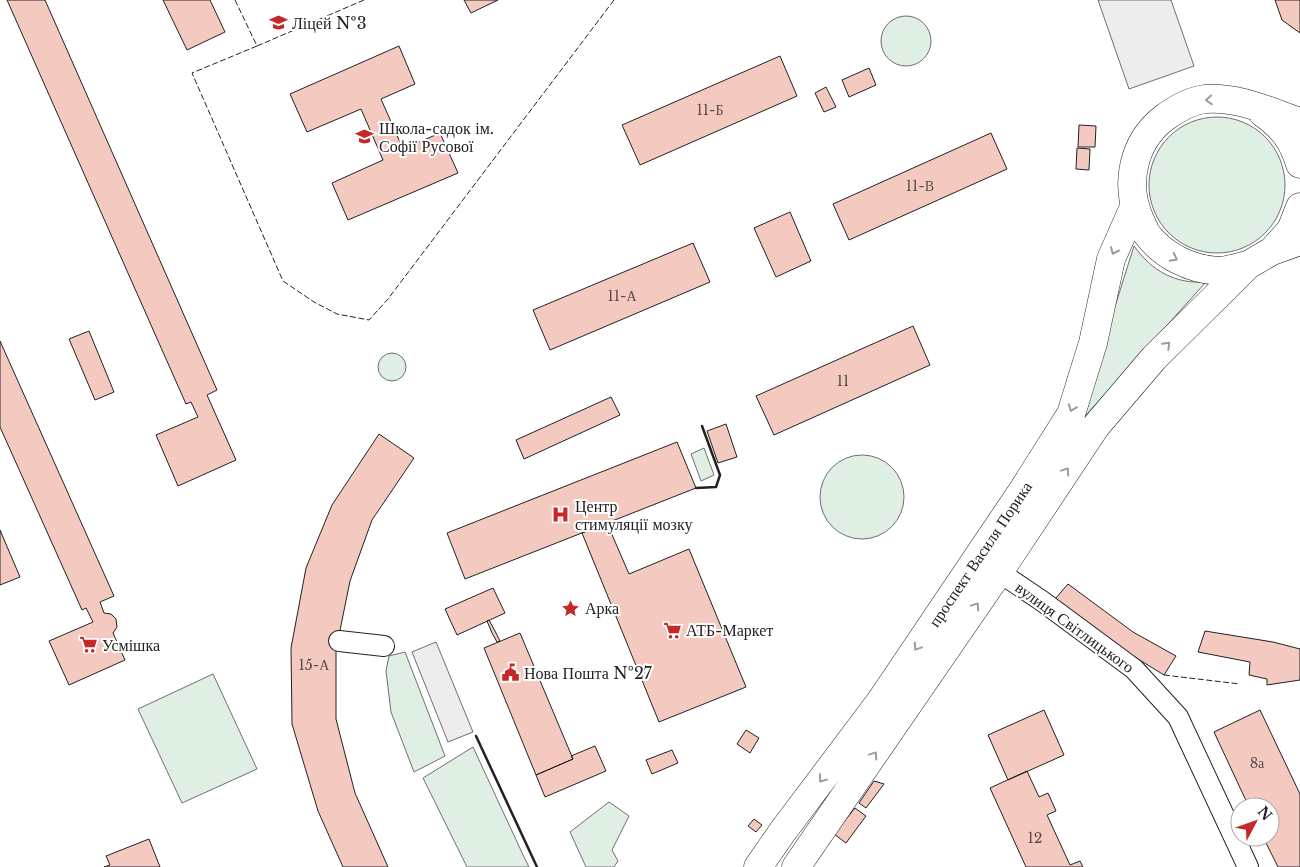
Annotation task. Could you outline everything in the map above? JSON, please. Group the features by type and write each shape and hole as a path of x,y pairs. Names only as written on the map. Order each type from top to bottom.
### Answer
{"street":[{"name":"проспект Василя Порика","path":"1248,265 1219,271 1192,266 1166,253 1146,233 1134,207 1131,178 1138,150 1154,126 1176,108 1204,99 1233,100 1300,122"},
{"name":"проспект Василя Порика","path":"1256,108 1279,124 1295,148 1300,164"},
{"name":"проспект Василя Порика","path":"758,867 880,702 1023,490 1071,414 1093,343 1111,259 1134,207"},
{"name":"проспект Василя Порика","path":"1272,251 1291,230 1300,207"},
{"name":"проспект Василя Порика","path":"796,867 999,572 1096,426 1154,358 1248,265 1272,251 1300,241"},
{"name":"вулиця Світлицького","path":"999,572 1042,601 1134,669 1178,717 1248,867"},
{"path":"338,641 384,646"}],"green space":[{"path":"906,16 916,18 924,23 929,31 931,41 929,51 924,59 916,64 906,66 896,64 888,59 883,51 881,41 883,31 888,23 896,18"},
{"path":"1217,117 1243,122 1265,137 1280,159 1285,185 1280,211 1265,233 1243,248 1217,253 1191,248 1169,233 1154,211 1149,185 1154,159 1169,137 1191,122"},
{"path":"1134,246 1148,262 1165,274 1184,281 1206,282 1078,424"},
{"path":"392,353 402,357 406,367 402,377 392,381 382,377 378,367 382,357"},
{"path":"704,448 714,475 701,481 691,454"},
{"path":"862,455 885,462 897,474 904,497 897,520 885,532 862,539 839,532 827,520 820,497 827,474 839,462"},
{"path":"405,652 445,756 414,772 391,712 386,671 389,656"},
{"path":"213,674 257,769 182,803 138,709"},
{"path":"473,747 529,867 467,867 423,778"},
{"path":"609,802 629,816 612,850 618,861 614,867 586,867 570,832"}],"shaded area":[{"path":"1098,0 1171,0 1194,66 1129,89"},
{"path":"436,642 473,732 448,742 412,652"}],"building":[{"path":"7,0 45,0 217,390 207,395 236,460 178,486 156,435 198,417 191,402 186,404"},
{"path":"163,0 210,0 225,32 187,50"},
{"path":"464,0 498,0 471,13"},
{"path":"1275,0 1300,0 1300,33 1282,20"},
{"path":"399,46 415,84 381,99 403,149 440,133 458,173 348,220 332,183 383,160 361,109 307,132 290,94"},
{"path":"780,56 797,96 640,165 622,125"},
{"path":"869,68 876,85 849,97 842,80"},
{"path":"826,87 836,107 824,112 815,93"},
{"path":"1079,125 1096,126 1095,147 1078,147"},
{"path":"991,133 1007,169 849,240 833,204"},
{"path":"1077,148 1090,149 1089,170 1076,169"},
{"path":"790,212 811,261 776,277 754,228"},
{"path":"693,243 710,282 550,350 533,310"},
{"path":"913,326 930,365 774,435 756,396"},
{"path":"89,331 114,392 95,400 69,339"},
{"path":"0,341 114,596 100,602 104,613 111,614 116,619 117,627 113,633 125,660 69,685 49,641 93,622 86,608 82,610 0,427"},
{"path":"611,397 620,415 524,459 516,440"},
{"path":"726,424 737,457 718,463 707,431"},
{"path":"379,434 414,458 372,520 350,581 336,650 336,719 355,793 388,867 343,867 318,811 292,724 291,648 306,568 332,505"},
{"name":"Центр стимуляції мозку","path":"677,442 696,488 465,579 447,533"},
{"name":"АТБ-Маркет","path":"607,523 629,574 689,549 746,687 659,722 582,533"},
{"path":"0,530 20,577 0,585"},
{"path":"1068,584 1133,632 1176,656 1164,675 1125,651 1055,599"},
{"path":"493,588 505,613 457,635 445,609"},
{"path":"489,620 500,641 497,642 492,633 487,621"},
{"path":"1205,631 1273,642 1300,649 1300,680 1267,685 1267,679 1249,675 1250,662 1198,652"},
{"path":"520,633 573,759 536,775 484,648"},
{"path":"1044,710 1064,755 1008,780 988,735"},
{"path":"1260,710 1300,794 1300,867 1278,867 1268,847 1280,847 1280,797 1244,797 1214,732"},
{"path":"746,730 759,738 750,753 737,744"},
{"path":"595,746 606,771 545,797 536,775 573,759 571,756"},
{"path":"672,750 678,763 652,774 646,760"},
{"path":"1027,771 1039,797 1048,793 1056,811 1047,815 1070,865 1080,861 1083,867 1026,867 990,788"},
{"path":"874,781 884,784 866,808 859,803"},
{"path":"855,808 866,816 846,843 834,834"},
{"path":"754,819 762,825 756,832 748,826"},
{"path":"149,839 160,867 104,867 110,865 106,856"}],"fence":[{"path":"235,0 257,46 192,73 283,281 314,302 337,314 369,320 388,299 614,0"},
{"path":"257,46 364,0"},
{"path":"1164,675 1240,684"}],"wall":[{"path":"696,488 716,487 720,475 702,426"},
{"path":"476,736 537,867"}],"place":[{"name":"Ліцей №3","path":"278,23"},
{"name":"Школа-садок ім. Софії Русової","path":"365,137"},
{"name":"Центр стимуляції мозку","path":"561,515"},
{"name":"Арка","path":"571,608"},
{"name":"АТБ-Маркет","path":"672,630"},
{"name":"Усмішка","path":"88,645"},
{"name":"Нова Пошта №27","path":"510,673"}]}
